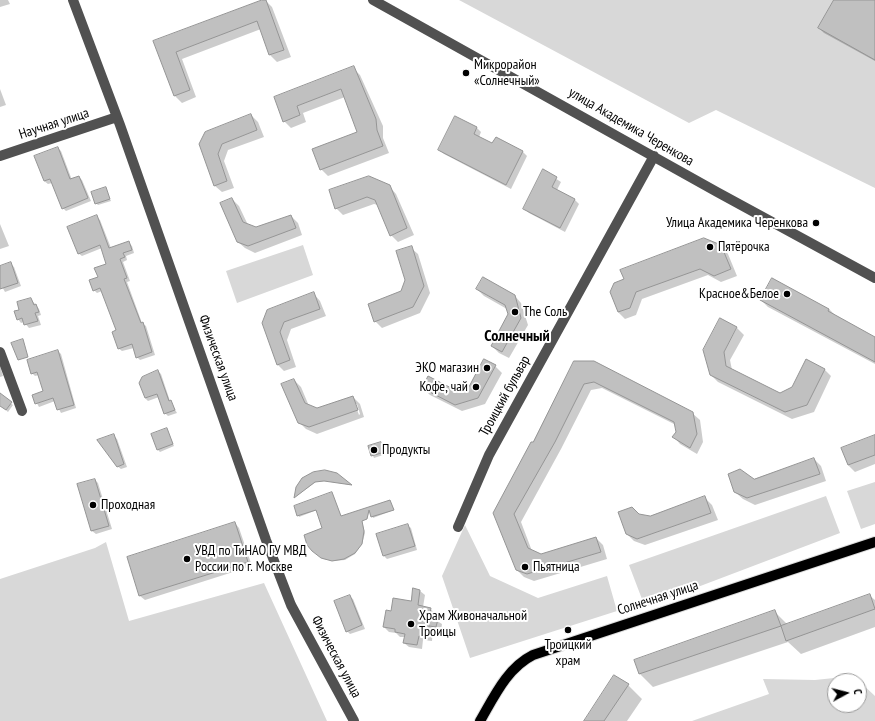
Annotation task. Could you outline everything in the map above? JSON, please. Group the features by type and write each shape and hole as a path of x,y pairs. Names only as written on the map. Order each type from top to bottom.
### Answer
{"main road":[{"name":"Солнечная улица","path":"480,721 512,670 520,662 533,655 875,542"}],"street":[{"name":"Физическая улица","path":"73,0 117,117 234,444 266,540 291,605 354,720"},
{"name":"улица Академика Черенкова","path":"373,0 717,192 875,278"},
{"name":"Научная улица","path":"0,156 117,117"},
{"name":"Троицкий бульвар","path":"458,527 489,455 654,156"},
{"path":"0,352 22,411"}],"shaded area":[{"path":"459,0 875,0 875,188 716,110 689,123"},
{"path":"303,245 313,275 237,303 226,271"},
{"path":"875,482 875,524 861,529 847,491"},
{"path":"826,496 840,533 645,607 629,565"},
{"path":"465,525 490,576 538,598 607,576 617,611 470,658 442,576"},
{"path":"106,542 129,621 264,583 327,721 0,721 0,579 95,548"},
{"path":"763,679 815,680 827,679 827,713 867,713 867,688 875,696 875,721 692,721 769,694"}],"building":[{"path":"262,0 266,0 284,50 269,55 257,21 176,52 190,90 174,96 153,41"},
{"path":"834,0 875,0 875,60 818,28"},
{"path":"354,66 376,119 377,130 383,146 320,170 312,149 357,132 341,89 297,106 300,115 283,122 274,97"},
{"path":"251,114 257,130 222,144 218,154 227,181 214,186 199,144 205,132"},
{"path":"455,116 477,127 474,134 492,143 496,137 523,151 506,185 438,150"},
{"path":"58,147 70,179 79,176 88,198 62,209 50,179 44,181 34,156"},
{"path":"543,169 557,177 552,187 575,199 560,228 523,209"},
{"path":"369,176 390,185 407,228 390,236 375,200 367,197 335,209 329,190"},
{"path":"106,187 110,199 95,204 91,192"},
{"path":"232,198 243,222 256,227 291,215 296,228 248,246 237,242 220,203"},
{"path":"97,215 109,248 129,241 132,250 123,253 125,257 120,259 127,278 124,279 141,323 143,322 152,352 136,358 132,344 118,349 112,332 116,330 100,288 93,291 89,280 98,277 94,268 106,264 100,245 78,254 67,227"},
{"path":"704,238 721,245 731,269 714,276 700,269 636,292 630,308 618,312 610,292 614,283 624,279 620,270"},
{"path":"412,246 424,286 413,307 374,322 368,304 401,291 405,280 396,251"},
{"path":"11,262 18,283 0,289 0,266"},
{"path":"483,277 515,295 521,318 502,352 491,346 508,314 505,305 476,289"},
{"path":"772,278 829,309 828,311 875,337 875,362 760,300"},
{"path":"314,292 320,309 284,322 280,332 290,360 277,365 262,323 267,310"},
{"path":"31,298 34,305 36,304 39,312 35,313 38,321 24,325 22,318 17,320 14,311 19,310 17,302"},
{"path":"720,318 737,327 724,352 726,366 780,393 792,387 806,359 825,369 807,405 785,412 710,375 703,350"},
{"path":"23,339 28,357 18,360 11,343"},
{"path":"58,350 74,405 57,410 53,398 35,404 32,395 43,391 37,372 31,374 27,360"},
{"path":"484,359 496,365 478,398 455,405 422,388 428,376 459,392 467,390"},
{"path":"574,361 594,361 693,412 697,434 690,448 672,437 676,432 674,422 594,382 584,384 555,442 514,514 528,548 541,554 596,537 601,552 527,574 516,570 493,513 531,442 533,442"},
{"path":"158,370 169,401 171,400 175,410 164,414 157,394 145,398 139,383 142,377"},
{"path":"294,379 305,403 317,408 353,396 358,410 309,427 298,423 281,384"},
{"path":"0,393 12,402 6,410 0,406"},
{"path":"167,428 173,444 157,450 151,434"},
{"path":"114,434 124,464 117,467 97,440"},
{"path":"875,435 875,455 848,465 841,448"},
{"path":"381,442 385,452 371,456 368,446"},
{"path":"814,458 820,474 747,498 734,492 728,474 740,469 754,479"},
{"path":"325,470 337,473 352,485 324,481 315,482 294,498 296,487 302,478 313,472"},
{"name":"Проходная","path":"95,479 109,526 91,531 77,484"},
{"path":"332,492 341,516 390,500 394,510 371,517 369,510 367,519 362,521 364,531 362,544 355,553 344,559 332,561 321,558 307,545 304,535 322,528 316,510 297,516 294,506"},
{"path":"705,496 711,513 637,539 626,534 618,512 632,507 639,514 650,516"},
{"name":"УВД по ТиНАО ГУ МВД России по г. Москве","path":"235,522 248,562 139,596 127,557"},
{"path":"408,524 415,546 383,556 376,534"},
{"path":"413,588 420,590 418,605 431,608 429,618 438,619 436,627 429,626 427,637 419,636 417,645 403,643 405,634 395,632 395,629 383,627 386,610 391,611 393,598 411,601"},
{"path":"870,594 875,609 786,641 781,626"},
{"path":"350,595 362,625 346,632 334,601"},
{"path":"775,610 781,626 639,674 634,660"},
{"path":"614,675 629,684 604,721 584,721"}],"place":[{"name":"Микрорайон «Солнечный»","path":"466,73"},
{"name":"Улица Академика Черенкова","path":"816,223"},
{"name":"Пятёрочка","path":"710,247"},
{"name":"Красное&Белое","path":"787,294"},
{"name":"The Соль","path":"515,312"},
{"name":"ЭКО магазин","path":"487,368"},
{"name":"Кофе, чай","path":"476,387"},
{"name":"Продукты","path":"374,450"},
{"name":"Проходная","path":"93,505"},
{"name":"УВД по ТиНАО ГУ МВД России по г. Москве","path":"187,559"},
{"name":"Пьятница","path":"525,567"},
{"name":"Храм Живоначальной Троицы","path":"411,624"},
{"name":"Троицкий храм","path":"568,630"}],"district":[{"name":"Солнечный","path":"517,336"}]}
